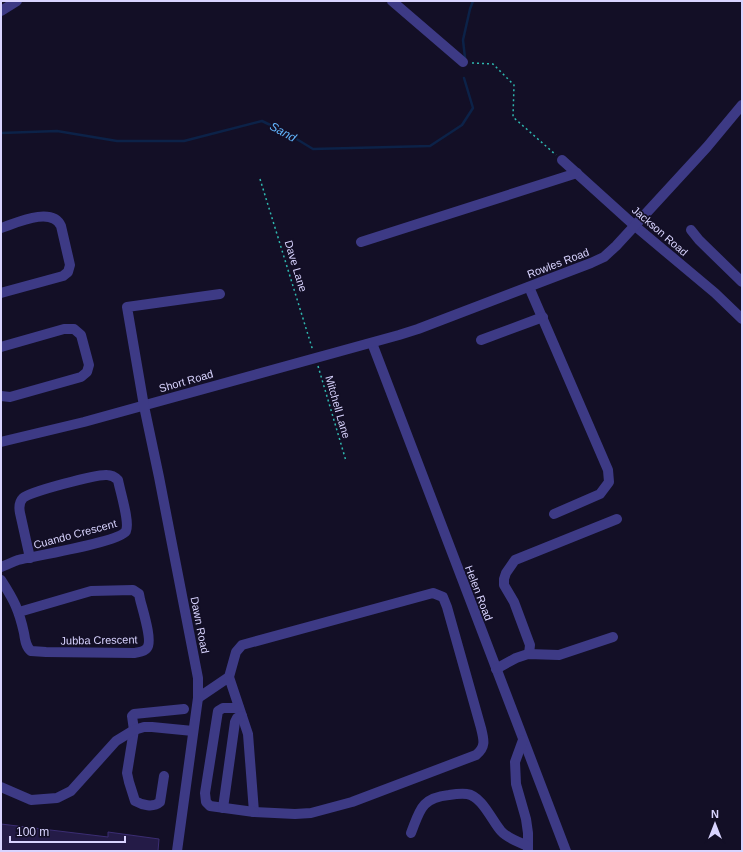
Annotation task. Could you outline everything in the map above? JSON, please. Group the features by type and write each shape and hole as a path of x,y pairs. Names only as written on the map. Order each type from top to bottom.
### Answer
{"street":[{"path":"1,11 17,1"},
{"path":"392,1 463,62"},
{"name":"Rowles Road","path":"372,342 418,329 592,263 604,257 635,226 740,111"},
{"name":"Jackson Road","path":"562,160 635,226 715,293 742,319"},
{"path":"361,242 577,174"},
{"path":"1,228 38,217 45,216 55,219 61,226 70,265 68,272 63,276 1,292"},
{"path":"692,230 699,240 742,282"},
{"path":"529,287 608,470 609,482 600,494 554,514"},
{"name":"Dawn Road","path":"178,851 198,698 198,683 158,471 144,406 127,307 220,294"},
{"path":"481,340 542,317"},
{"path":"1,347 64,329 74,329 81,335 89,365 87,372 81,377 10,397 1,396"},
{"name":"Short Road","path":"3,443 144,406 372,342"},
{"name":"Helen Road","path":"372,342 566,851"},
{"name":"Cuando Crescent","path":"1,567 17,561 51,554 112,538 124,533 127,522 118,480 106,474 41,491 28,495 22,499 20,504 20,513 30,558"},
{"path":"530,654 530,644 514,602 504,585 506,573 515,560 618,519"},
{"name":"Jubba Crescent","path":"1,580 13,598 19,612 27,645 31,651 135,653 144,651 149,644 149,637 139,594 133,590 91,591 19,612"},
{"path":"241,712 223,708 218,711 205,793 206,802 210,806 254,812 311,814 352,802 476,755 481,750 483,745 483,737 447,607 443,597 433,593 242,645 236,652 229,677 241,712 248,734 254,812"},
{"path":"496,669 516,658 530,654 559,655 613,637"},
{"path":"198,698 229,677"},
{"path":"164,776 160,802 156,805 150,805 141,804 135,801 127,773 134,730 132,716 134,714 184,709"},
{"path":"223,808 235,722 241,712"},
{"path":"1,787 31,800 57,798 71,791 116,741 134,730 144,727 152,727 193,731"},
{"path":"523,740 515,762 516,784 526,819 528,849"},
{"path":"411,832 421,808 426,802 441,796 468,794 486,809 502,832 528,849"}],"path":[{"path":"463,62 493,64 514,85 513,117 562,160"},
{"name":"Dave Lane","path":"260,179 315,358"},
{"name":"Mitchell Lane","path":"315,358 346,461"}],"building":[{"path":"1,824 108,837 108,832 159,839 158,851 1,851"}],"waterway":[{"name":"Sand","path":"465,58 463,40 473,1"},
{"name":"Sand","path":"1,133 57,131 117,141 184,141 262,121 285,132 313,149 430,146 462,125 473,108 464,78"}]}
